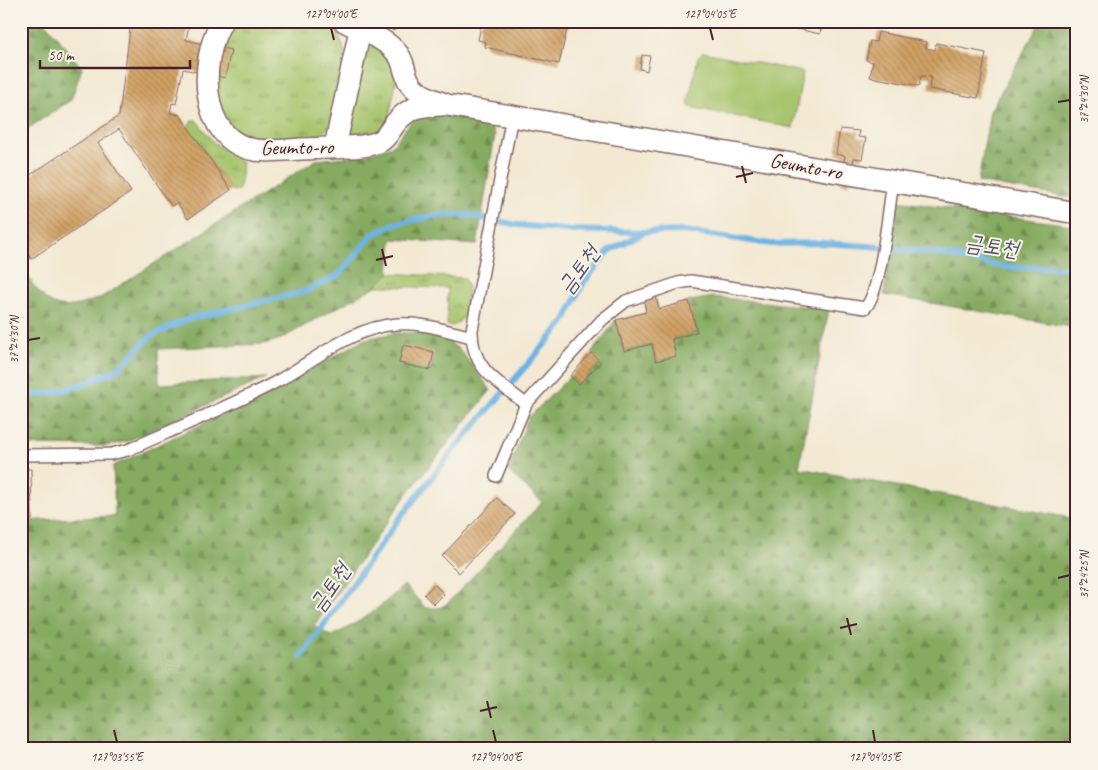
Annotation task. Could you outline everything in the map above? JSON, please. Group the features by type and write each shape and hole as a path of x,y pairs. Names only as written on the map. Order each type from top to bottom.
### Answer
{"street":[{"name":"Geumto-ro","path":"222,21 212,47 206,85 211,110 222,129 238,142 254,150 374,144 389,134 400,117 414,108 447,105"},
{"name":"Geumto-ro","path":"352,25 396,51 403,62 406,77 423,96 447,105 892,188 1077,213"},
{"path":"335,147 352,25"}],"lane":[{"path":"512,116 472,337 473,353 479,362 496,380 526,404"},
{"path":"496,476 526,404 602,320 626,301 678,283 697,282 865,308 872,298 877,280 892,188"},
{"path":"21,455 111,454 128,450 273,383 353,336 375,328 396,324 419,324 472,337"}],"green space":[{"path":"21,21 44,21 82,68 71,100 21,133"},
{"path":"230,21 325,21 333,29 342,42 345,58 329,127 318,136 306,140 260,141 243,136 234,129 225,118 219,105 216,91 216,77 221,48"},
{"path":"1041,21 1077,21 1077,199 978,182 990,111"},
{"path":"375,46 383,49 398,72 385,129 359,137 350,131 348,125 365,50"},
{"path":"703,52 803,72 793,128 690,107 688,103 698,57"},
{"path":"437,114 473,118 489,124 495,135 477,245 392,239 389,273 376,286 281,339 264,344 158,349 159,384 266,378 128,441 106,446 21,445 21,267 38,291 54,304 73,306 86,303 102,297 316,160 365,155 392,146 414,118"},
{"path":"192,120 196,120 214,143 242,162 240,187 237,191 231,190 188,127"},
{"path":"897,201 1077,226 1077,328 884,295"},
{"path":"389,273 464,278 468,287 464,317 454,326 447,325 448,288 376,286"},
{"path":"714,297 829,309 799,468 1077,519 1077,749 21,749 21,521 115,516 113,466 273,391 365,339 395,333 421,333 444,338 461,351 491,390 407,494 314,626 331,636 370,614 404,585 426,608 439,608 448,603 542,502 508,471 528,418 570,376 580,384 600,362 591,353 616,320 624,351 652,344 656,361 672,339 697,332 689,301"}],"building":[{"path":"131,21 190,21 186,40 231,50 225,78 183,69 176,104 172,103 170,113 180,115 231,190 188,219 177,203 171,206 119,129 98,143 131,192 31,259 21,244 21,181 119,116"},
{"path":"386,21 406,21 393,31"},
{"path":"482,21 569,21 559,64 485,47 486,42 478,40"},
{"path":"760,21 822,21 820,34"},
{"path":"878,32 927,42 926,48 935,50 936,43 986,53 978,98 929,89 931,77 921,76 919,86 870,77 873,62 866,60 870,41 876,42"},
{"path":"642,55 650,56 647,71 640,69"},
{"path":"840,129 859,131 858,137 866,138 862,159 854,158 849,185 840,183 845,156 836,154"},
{"path":"656,297 659,309 689,301 697,332 672,339 676,356 656,361 652,344 624,351 616,320 646,312 644,301"},
{"path":"403,345 434,352 430,370 399,363"},
{"path":"591,353 601,362 579,384 570,376"},
{"path":"21,469 31,469 32,520 21,521"},
{"path":"497,498 515,514 459,573 442,556"},
{"path":"434,584 444,594 434,604 424,595"}],"waterway":[{"path":"21,396 52,393 84,384 118,369 151,336 188,319 307,291 339,275 372,235 394,224 439,215 467,215 518,225 564,230 644,232"},
{"name":"금토천","path":"301,657 399,519 457,446 564,322 584,282 609,251 644,232 684,231 771,244 822,243 870,246 933,253 1006,267 1077,268"}]}
